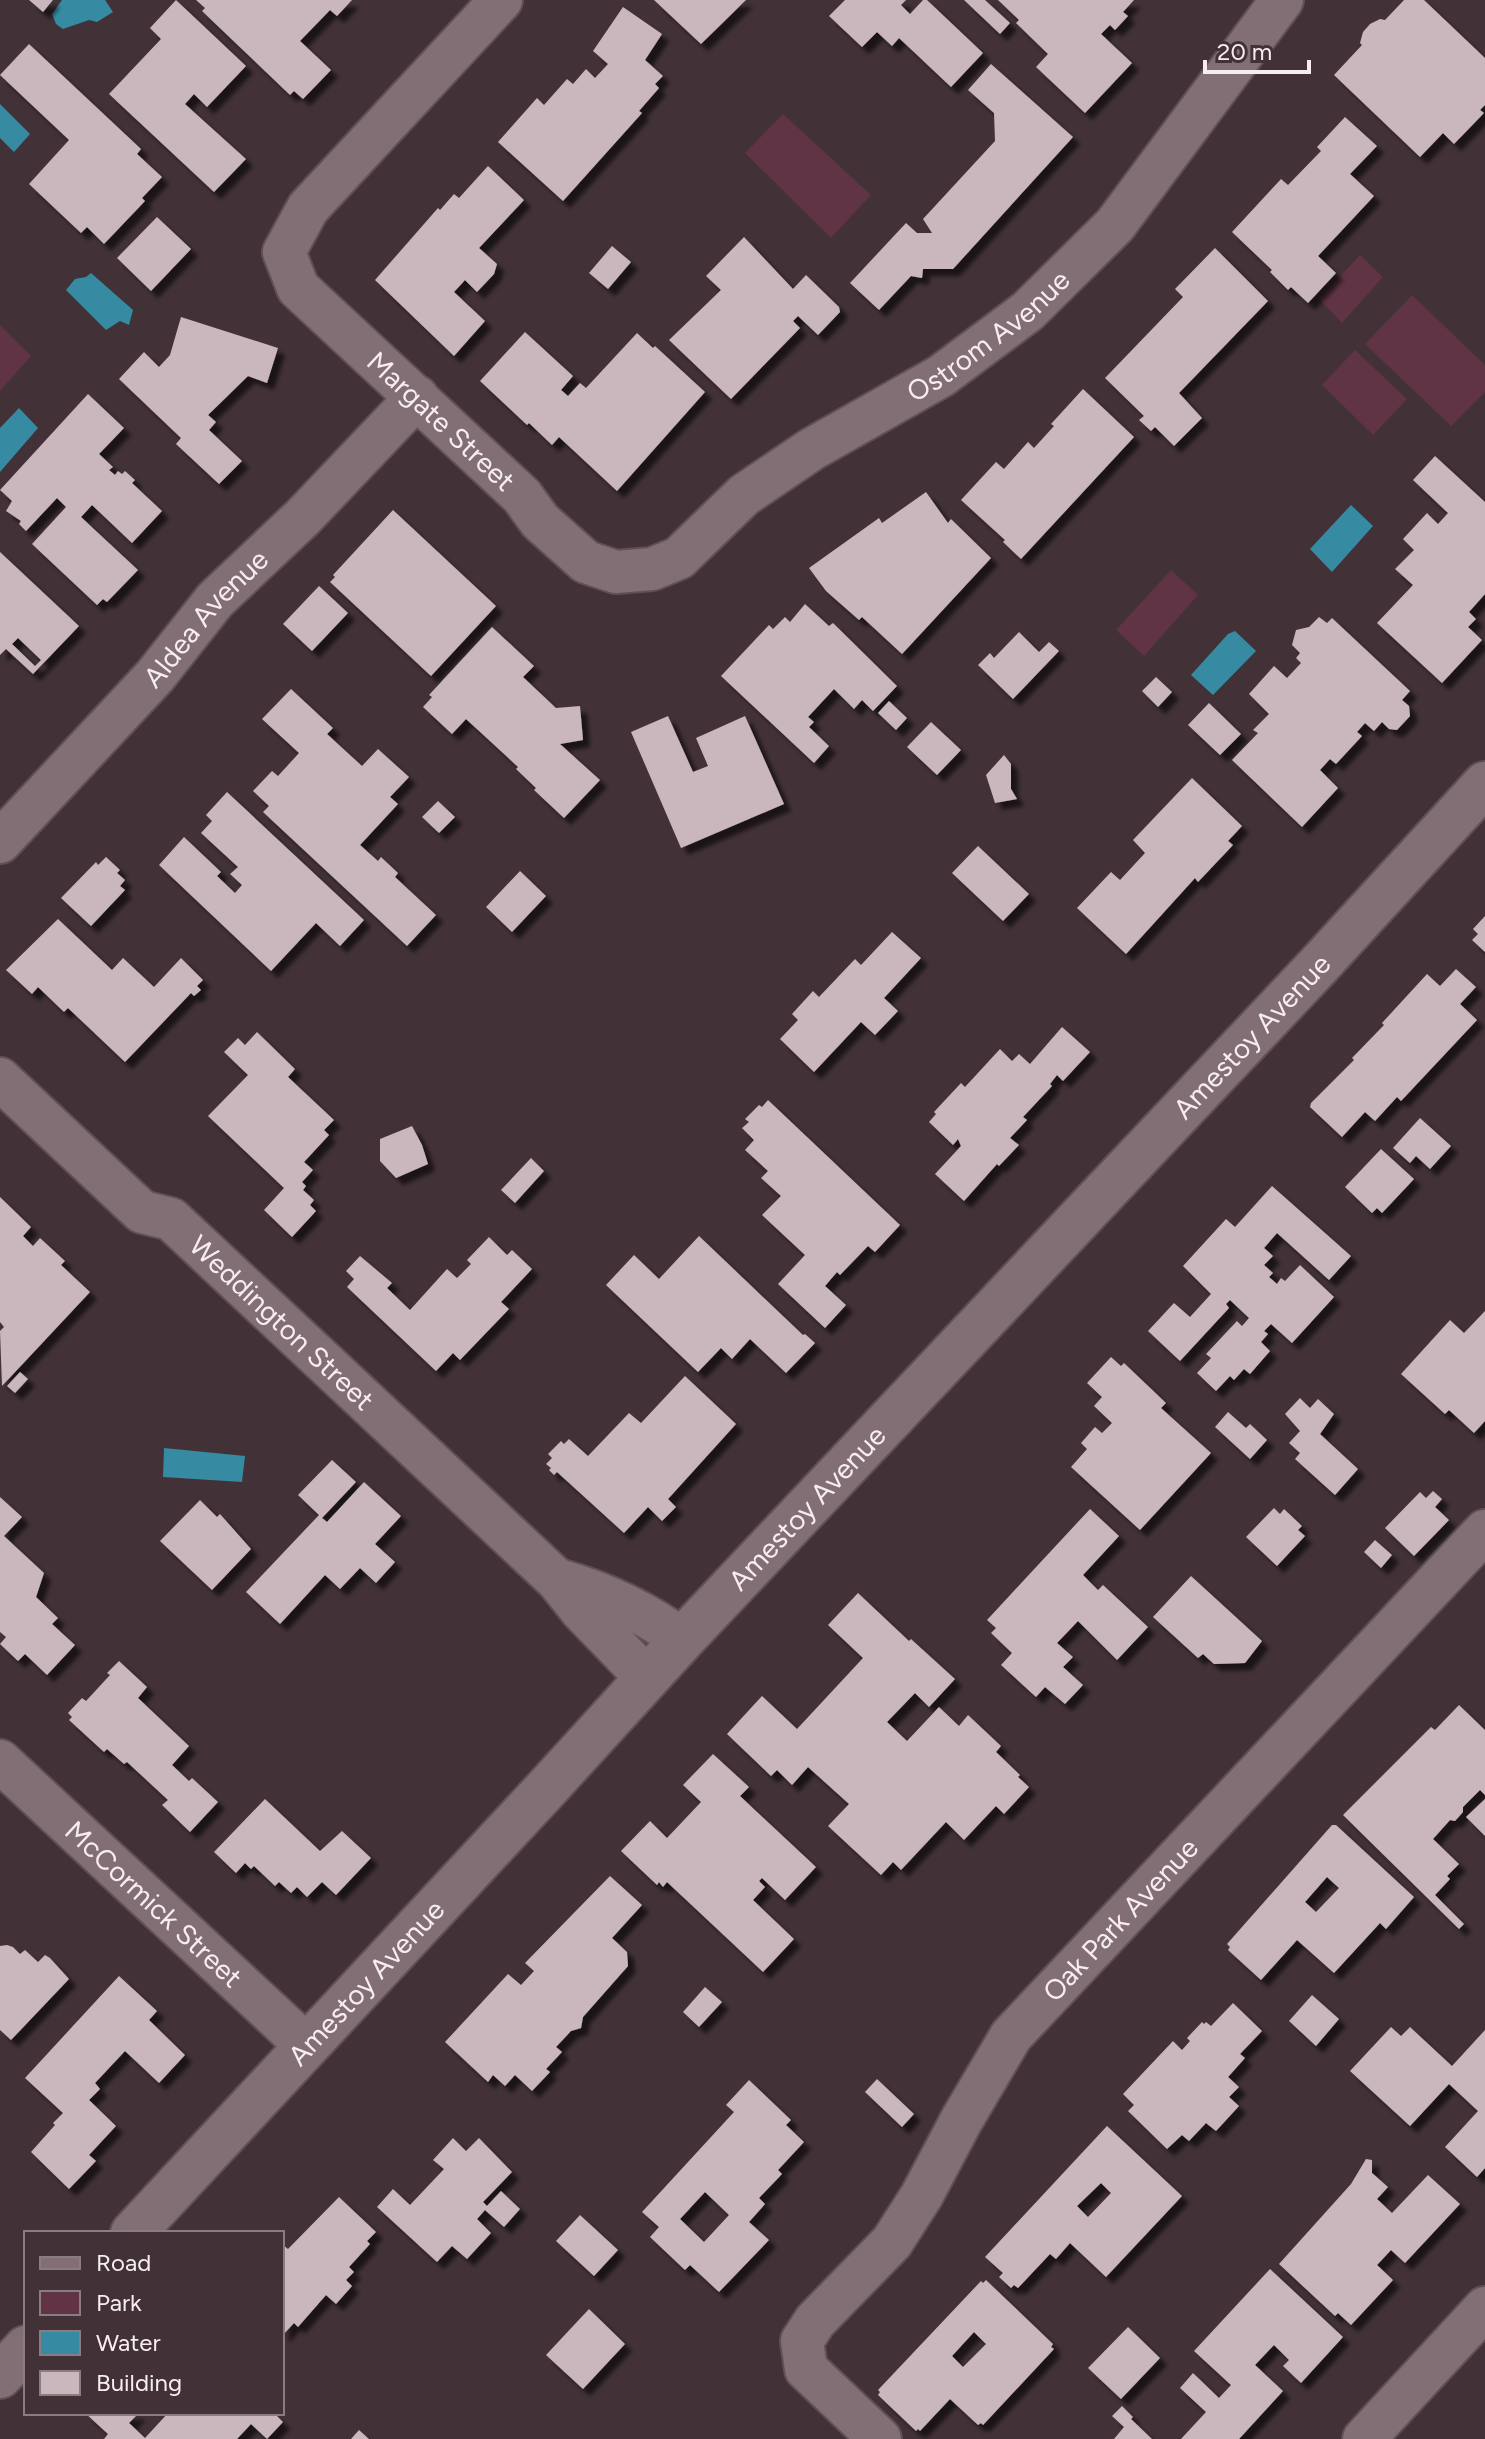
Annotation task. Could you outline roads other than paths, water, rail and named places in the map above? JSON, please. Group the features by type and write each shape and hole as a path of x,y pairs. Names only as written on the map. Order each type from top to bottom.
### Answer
{"street":[{"name":"Margate Street","path":"501,0 308,208 284,252 298,288 522,496 540,521 560,540 586,562 616,572"},
{"name":"Ostrom Avenue","path":"616,572 652,569 679,558 744,495 812,449 941,376 1028,311 1115,225 1282,0"},
{"name":"Aldea Avenue","path":"0,842 155,676 215,600 303,517 417,397"},
{"name":"Amestoy Avenue","path":"135,2231 682,1640 1319,965 1485,784"},
{"name":"Weddington Street","path":"0,1079 142,1212 171,1219 557,1580 581,1610 647,1678"},
{"name":"Oak Park Avenue","path":"880,2439 806,2369 802,2341 815,2321 892,2242 922,2195 1011,2036 1485,1531"},
{"name":"Weddington Street","path":"557,1580 596,1591 639,1611 682,1640"},
{"name":"McCormick Street","path":"0,1761 307,2046"},
{"path":"1364,2439 1485,2308"},
{"path":"0,2376 24,2350"}],"water":[{"path":"62,0 105,0 113,12 97,22 89,20 63,29 56,24 52,14"},
{"path":"0,104 30,134 14,152 0,138"},
{"path":"91,273 133,310 129,325 120,321 106,330 66,290 75,279"},
{"path":"19,408 38,428 0,472 0,428"},
{"path":"1351,505 1373,526 1332,572 1310,549"},
{"path":"1235,631 1256,651 1213,695 1191,675 1228,634"},
{"path":"164,1448 245,1456 242,1482 163,1477"}]}
